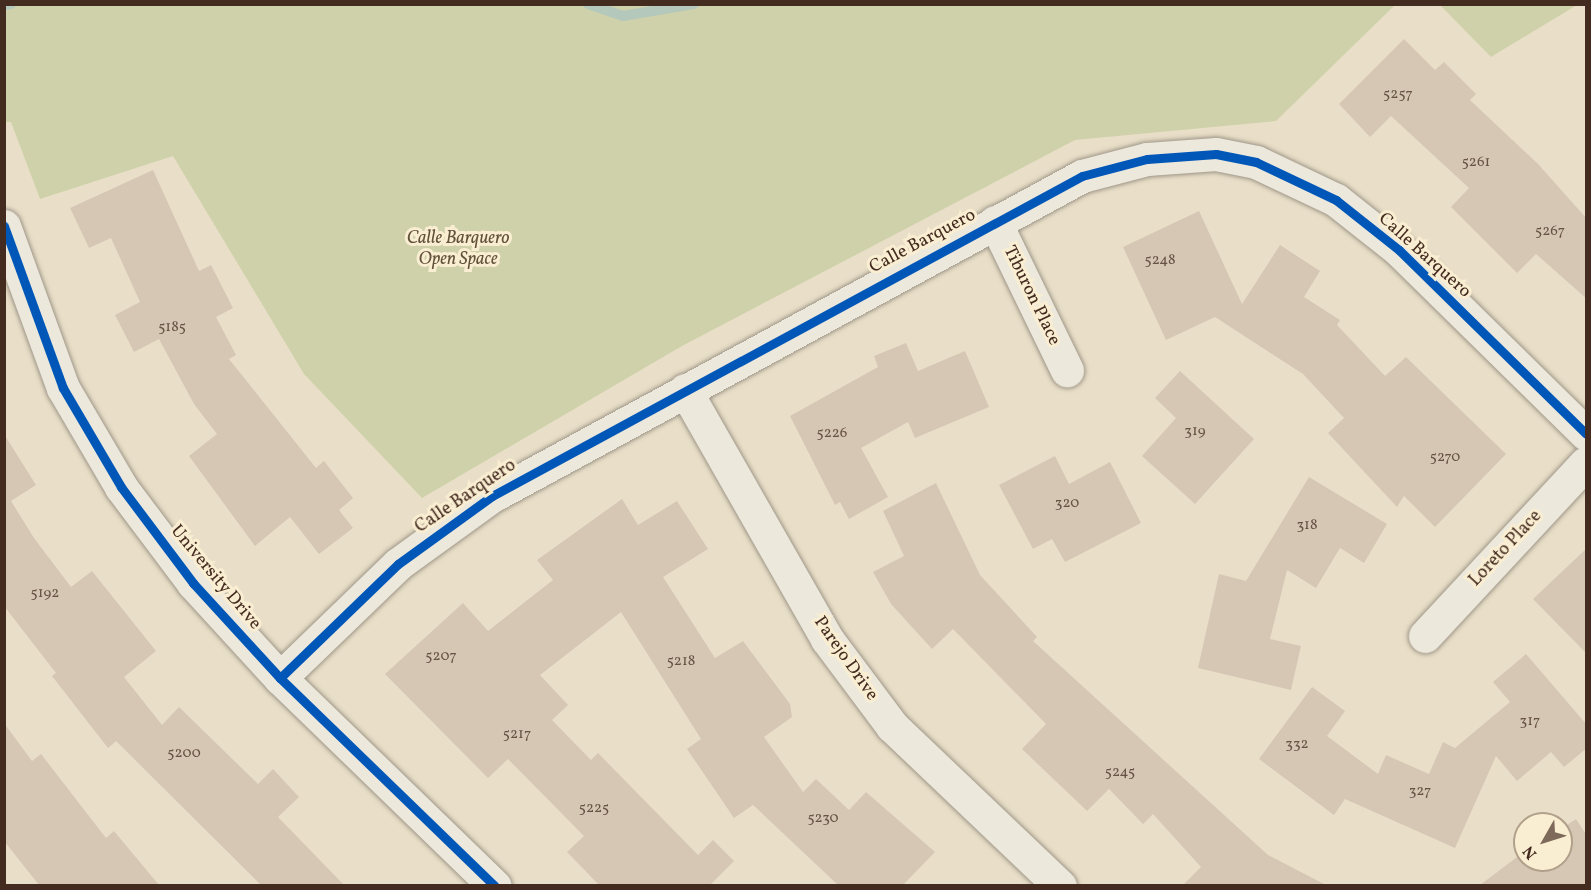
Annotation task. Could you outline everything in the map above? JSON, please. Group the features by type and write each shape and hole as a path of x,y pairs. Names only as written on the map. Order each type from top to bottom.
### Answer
{"street":[{"name":"Calle Barquero","path":"280,678 398,564 492,496 1082,176 1147,159 1216,154 1256,162 1336,200 1399,250 1587,434"},
{"name":"Tiburon Place","path":"995,222 1066,370"},
{"name":"University Drive","path":"4,226 11,274 63,388 121,487 193,583 280,678 495,885"},
{"name":"Parejo Drive","path":"685,390 827,639 886,717 1060,885"},
{"name":"Loreto Place","path":"1425,636 1587,463"}],"green space":[{"name":"Calle Barquero Open Space","path":"4,5 1395,5 1276,121 1075,140 682,346 422,498 304,374 173,156 40,199 11,122 5,122"},
{"path":"1440,5 1577,5 1491,57"}],"building":[{"path":"1404,39 1435,70 1444,62 1476,94 1470,100 1539,165 1587,219 1587,299 1536,254 1517,273 1451,207 1469,188 1391,116 1370,137 1339,104"},
{"path":"153,170 199,271 211,265 233,308 216,317 236,355 229,359 316,468 324,461 353,498 339,510 353,528 319,554 290,517 255,546 189,456 217,434 194,404 159,339 134,352 115,315 140,302 111,238 89,248 70,208"},
{"path":"1199,211 1242,304 1280,245 1320,271 1304,297 1340,320 1337,325 1385,376 1406,357 1506,454 1435,527 1404,496 1397,507 1328,433 1344,418 1303,374 1215,317 1166,340 1123,247"},
{"path":"906,343 918,371 965,351 989,407 915,438 908,422 861,448 888,497 849,519 840,502 835,505 790,416 878,367 874,356"},
{"path":"1180,371 1254,439 1195,504 1142,456 1176,418 1155,398"},
{"path":"4,434 36,485 11,501 34,538 71,587 92,571 156,651 124,677 162,725 179,707 258,784 273,769 299,797 278,817 344,885 261,885 116,741 108,748 52,676 56,673 4,606"},
{"path":"1055,456 1069,484 1110,462 1141,523 1065,562 1052,539 1033,549 999,485"},
{"path":"1309,477 1387,524 1364,563 1340,548 1316,588 1287,570 1270,639 1301,646 1291,690 1198,668 1219,574 1246,581"},
{"path":"936,483 980,575 1037,637 1033,641 1268,855 1326,885 1183,885 1201,867 1153,814 1143,824 1109,789 1087,811 1022,749 1046,724 953,629 932,649 891,604 873,572 904,556 883,511"},
{"path":"622,499 638,525 677,501 708,549 663,577 715,658 743,641 790,704 792,717 764,737 803,792 816,779 849,810 866,792 935,852 903,885 838,885 753,805 734,818 687,749 701,739 621,612 540,675 568,705 552,720 591,760 598,753 698,855 713,840 734,861 710,885 599,885 567,852 584,836 508,759 488,778 385,674 463,603 488,631 553,580 537,560"},
{"path":"1587,548 1587,654 1533,599"},
{"path":"1526,654 1587,725 1587,748 1564,767 1551,752 1517,781 1496,756 1455,848 1345,799 1334,815 1259,759 1312,687 1345,711 1327,736 1378,774 1386,755 1429,774 1443,742 1455,748 1510,702 1493,682"},
{"path":"4,723 32,761 41,754 106,838 114,831 159,885 39,885 4,841"},
{"path":"1576,819 1587,836 1587,885 1480,885 1513,860 1513,872 1573,872 1573,821"}],"waterway":[{"path":"4,5 11,4"},
{"path":"588,4 623,16 694,4"}],"cycle path":[{"path":"280,678 398,564 492,496 1082,176 1147,159 1216,154 1256,162 1336,200 1399,250 1586,434"},
{"path":"4,226 63,388 121,487 193,583 280,678 495,886"}]}
